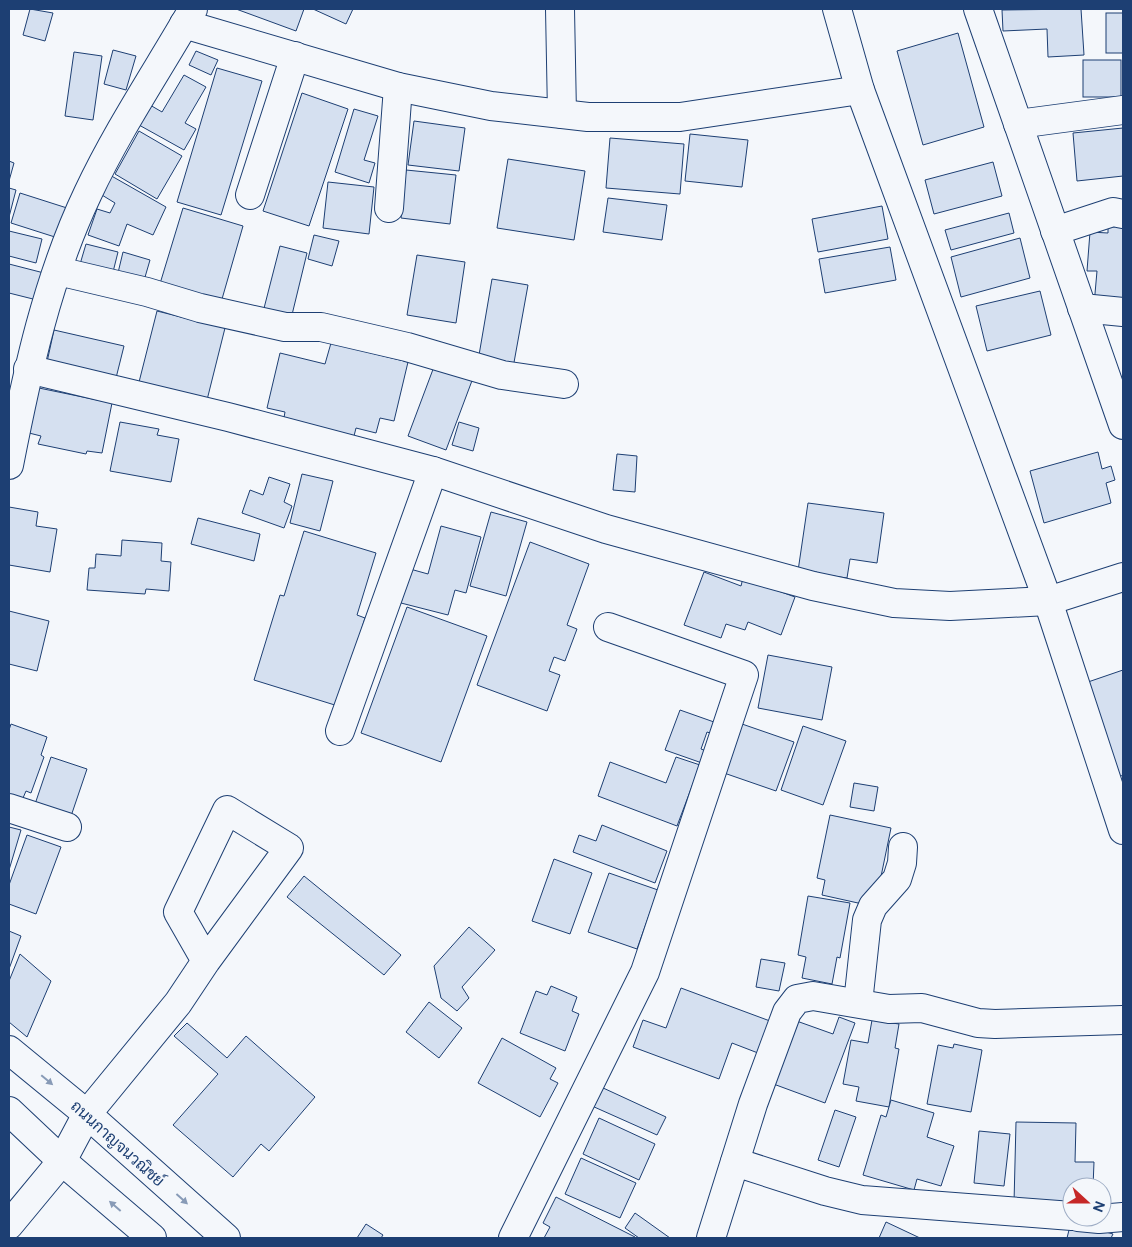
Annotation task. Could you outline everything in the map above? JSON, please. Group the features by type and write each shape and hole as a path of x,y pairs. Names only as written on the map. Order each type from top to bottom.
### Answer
{"street":[{"path":"560,9 562,114"},
{"path":"837,9 860,90 1048,601 1123,830"},
{"path":"978,9 1123,425"},
{"path":"9,465 28,369 58,271 87,195 120,130 189,16 295,56 398,87 491,106 588,118 680,117 860,90"},
{"path":"250,194 295,56"},
{"path":"389,208 398,87"},
{"path":"1018,124 1123,110"},
{"path":"1055,231 1113,212 1123,214"},
{"path":"58,271 146,292 200,308 285,327 321,327 407,347 502,375 564,384"},
{"path":"1082,308 1123,312"},
{"path":"28,369 228,417 433,471 606,529 852,595 924,606 1048,601 1123,577"},
{"path":"340,731 433,471"},
{"path":"514,1238 645,972 744,676 608,627"},
{"path":"9,808 67,827"},
{"path":"9,1225 62,1161 87,1114 178,1003 206,961 289,848 227,810 178,912 206,961"},
{"path":"858,1002 867,920 873,906 897,879 902,864 903,847"},
{"path":"711,1238 753,1104 792,1003 800,998 813,996 858,1002 889,1009 922,1008 978,1023 1123,1020"},
{"name":"ถนนกาญจนวณิชย์","path":"9,1050 87,1114 226,1238"},
{"path":"9,1111 62,1161 152,1238"},
{"path":"735,1162 825,1192 862,1200 1062,1215"}],"building":[{"path":"30,9 53,13 45,41 23,35"},
{"path":"236,9 304,9 296,31"},
{"path":"313,9 353,9 346,24"},
{"path":"1081,9 1084,55 1048,57 1047,29 1003,31 1002,10"},
{"path":"1106,13 1123,13 1123,53 1106,53"},
{"path":"958,33 984,127 923,145 897,51"},
{"path":"113,50 136,56 126,90 104,84"},
{"path":"196,51 218,60 211,75 189,65"},
{"path":"74,52 102,56 93,120 65,116"},
{"path":"1083,60 1121,60 1121,97 1083,97"},
{"path":"217,68 262,81 221,215 177,202"},
{"path":"184,75 206,87 185,123 196,129 184,150 139,125 150,105 162,112"},
{"path":"302,93 348,109 309,226 263,211"},
{"path":"354,109 378,116 364,160 375,163 369,183 335,172"},
{"path":"414,121 465,128 459,171 408,165"},
{"path":"1123,128 1123,176 1077,181 1073,133"},
{"path":"139,131 182,156 157,199 115,174"},
{"path":"690,134 748,140 742,187 685,181"},
{"path":"610,138 684,144 680,194 606,188"},
{"path":"508,159 585,171 574,240 497,228"},
{"path":"9,161 14,163 9,181"},
{"path":"993,162 1002,196 934,214 925,180"},
{"path":"406,170 456,175 450,224 401,218"},
{"path":"108,174 166,207 153,235 127,224 119,246 88,235 97,209 110,213 115,203 97,192"},
{"path":"328,182 374,187 369,234 323,228"},
{"path":"9,188 16,190 9,217"},
{"path":"20,193 67,208 58,238 11,223"},
{"path":"608,198 667,205 662,240 603,232"},
{"path":"882,206 888,239 818,252 812,219"},
{"path":"183,208 243,226 220,306 159,287"},
{"path":"1009,213 1014,233 951,250 945,230"},
{"path":"1108,223 1123,224 1123,307 1094,305 1097,271 1087,271 1090,232 1108,233"},
{"path":"9,231 42,239 36,263 9,256"},
{"path":"314,235 339,241 332,266 308,259"},
{"path":"1020,238 1030,278 961,297 951,257"},
{"path":"86,244 118,252 111,280 78,271"},
{"path":"280,246 307,253 290,323 262,316"},
{"path":"890,247 896,280 825,293 819,259"},
{"path":"123,252 150,260 143,284 117,277"},
{"path":"417,255 465,262 456,323 407,315"},
{"path":"9,264 44,273 37,300 9,293"},
{"path":"492,279 528,285 513,368 478,361"},
{"path":"1040,291 1051,335 987,351 976,306"},
{"path":"157,311 225,328 207,400 137,390"},
{"path":"54,330 124,346 116,378 47,362"},
{"path":"331,343 408,362 394,421 380,418 376,433 356,428 353,440 283,423 285,412 267,408 280,353 325,364"},
{"path":"435,364 473,378 446,450 408,436"},
{"path":"34,387 112,403 102,453 87,451 86,454 38,444 41,436 25,432"},
{"path":"120,422 159,429 157,435 179,439 171,482 110,471"},
{"path":"459,422 479,428 473,451 452,445"},
{"path":"1098,452 1102,469 1111,466 1115,480 1106,483 1111,503 1044,523 1030,471"},
{"path":"617,454 637,456 635,492 613,490"},
{"path":"302,474 333,481 320,531 290,523"},
{"path":"269,477 290,484 284,502 292,506 284,528 242,513 250,490 263,495"},
{"path":"808,503 884,513 877,563 850,559 847,578 798,571"},
{"path":"9,507 38,512 36,526 57,529 50,572 9,565"},
{"path":"491,512 527,522 506,596 470,586"},
{"path":"198,518 260,534 254,561 191,544"},
{"path":"441,526 481,537 466,593 455,590 448,615 401,603 410,569 428,574"},
{"path":"304,531 376,553 357,615 365,618 338,706 254,680 280,595 284,596"},
{"path":"122,540 162,543 161,561 171,562 169,591 146,589 145,594 87,590 89,568 95,568 96,554 121,556"},
{"path":"530,542 589,564 567,625 577,629 565,661 554,657 549,671 560,675 547,711 477,685"},
{"path":"704,572 741,586 743,578 795,597 781,635 748,622 745,630 726,624 721,638 684,625"},
{"path":"407,607 487,636 441,762 361,733"},
{"path":"9,611 49,621 37,671 9,664"},
{"path":"768,655 832,667 822,720 758,708"},
{"path":"1123,670 1123,775 1119,777 1088,682"},
{"path":"680,710 714,722 710,733 707,732 701,749 706,751 702,763 665,750"},
{"path":"11,724 47,737 41,755 44,757 31,793 26,791 20,805 9,800 9,730"},
{"path":"742,724 794,742 776,791 724,773"},
{"path":"803,726 846,741 823,805 781,790"},
{"path":"51,757 87,769 68,825 32,813"},
{"path":"676,757 700,765 677,826 598,796 610,762 666,783"},
{"path":"854,783 878,787 874,811 850,807"},
{"path":"830,815 891,828 878,891 867,905 822,895 825,880 817,878"},
{"path":"602,825 667,851 655,883 573,852 579,835 596,841"},
{"path":"9,827 21,830 9,870"},
{"path":"27,835 61,847 36,914 9,904 9,885"},
{"path":"554,859 592,873 570,934 532,921"},
{"path":"609,873 658,890 637,949 588,932"},
{"path":"304,876 401,955 384,975 287,897"},
{"path":"808,896 850,903 840,958 837,957 832,984 802,978 806,957 798,955"},
{"path":"469,927 495,950 462,987 469,998 457,1011 441,998 434,966"},
{"path":"9,931 21,936 9,969"},
{"path":"20,954 51,981 27,1037 9,1022 9,981"},
{"path":"761,959 785,963 779,991 756,987"},
{"path":"551,986 577,997 572,1011 579,1014 565,1051 520,1033 536,991 547,995"},
{"path":"681,988 770,1021 758,1053 732,1043 719,1079 633,1047 643,1020 666,1028"},
{"path":"429,1002 462,1028 439,1058 406,1032"},
{"path":"839,1017 855,1023 825,1103 768,1082 791,1019 833,1034"},
{"path":"872,1020 899,1024 895,1048 899,1049 889,1107 856,1101 859,1087 843,1084 851,1040 868,1043"},
{"path":"187,1023 227,1058 246,1036 315,1097 269,1151 261,1144 233,1177 173,1125 218,1074 174,1036"},
{"path":"502,1038 556,1068 550,1079 558,1083 540,1117 478,1083"},
{"path":"954,1044 982,1050 971,1112 927,1104 938,1045 953,1048"},
{"path":"601,1087 666,1117 657,1135 592,1106"},
{"path":"891,1100 934,1113 927,1137 954,1146 941,1186 917,1179 914,1190 863,1175 881,1115 886,1117"},
{"path":"835,1110 856,1117 839,1167 818,1160"},
{"path":"599,1118 655,1144 639,1180 583,1154"},
{"path":"1016,1122 1076,1123 1075,1162 1094,1162 1093,1177 1062,1177 1062,1204 1014,1203"},
{"path":"979,1131 1010,1134 1004,1186 974,1183"},
{"path":"581,1158 636,1183 620,1218 565,1194"},
{"path":"556,1197 635,1237 544,1238 550,1227 543,1223"},
{"path":"635,1213 670,1238 639,1238 625,1228"},
{"path":"886,1222 920,1238 879,1238"},
{"path":"366,1224 383,1235 381,1238 357,1238"},
{"path":"1070,1227 1088,1227 1113,1234 1111,1238 1067,1238"}]}
